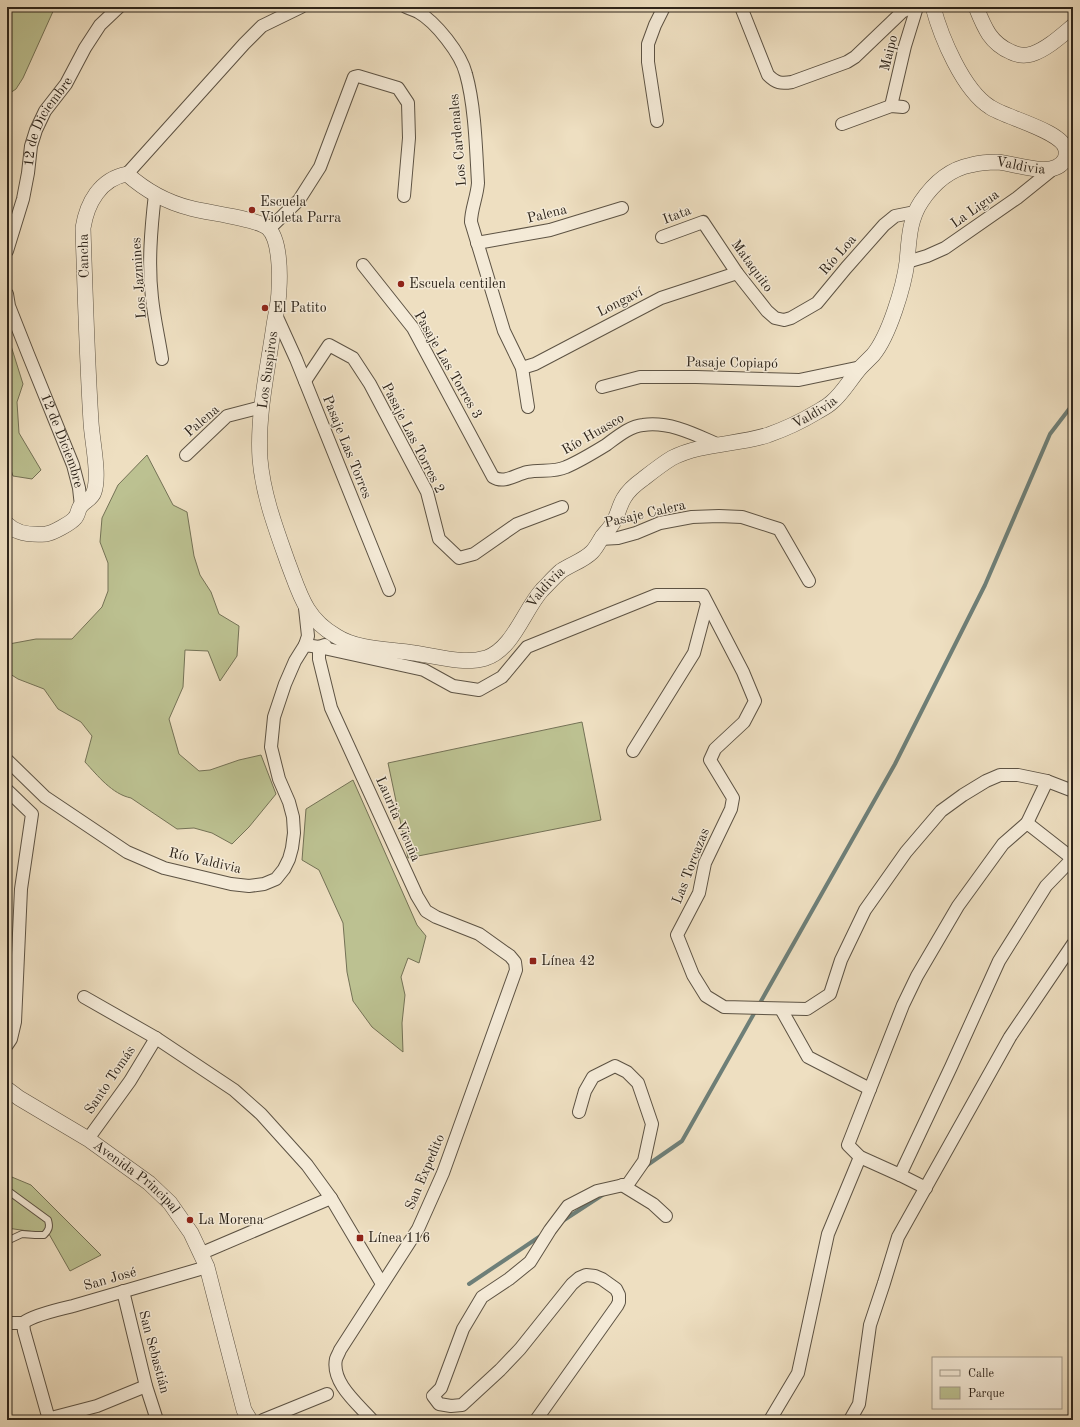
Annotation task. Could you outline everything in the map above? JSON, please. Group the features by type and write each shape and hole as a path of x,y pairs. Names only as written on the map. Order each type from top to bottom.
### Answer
{"street":[{"name":"12 de Diciembre","path":"7,251 23,199 31,146 36,130 45,111 66,84 85,48 100,25 119,7"},
{"path":"301,7 262,26 127,174 155,194 170,202 186,208 255,222 269,229 299,200 320,167 354,77 358,76 398,88 408,103 409,138 404,196"},
{"name":"Los Cardenales","path":"406,7 419,12 448,40 458,55 466,72 471,97 478,184 477,195 471,214 471,222 504,331 522,368 528,406"},
{"path":"657,121 648,62 648,44 664,7"},
{"path":"741,7 768,74 774,81 782,83 792,82 847,62 855,57 902,12 912,7"},
{"name":"Maipo","path":"842,124 897,106 905,46 917,7"},
{"name":"Valdivia","path":"305,608 321,626 340,639 376,648 454,659 470,661 484,659 501,648 512,636 529,607 559,572 581,561 592,552 614,522 625,496 641,481 674,457 696,450 768,435 801,422 833,402 861,367 876,352 886,331 896,308 907,262 908,240 916,212 923,199 934,187 944,177 956,169 973,164 996,162 1042,169 1053,169 1060,165 1070,152 1057,137 989,107 974,94 959,70 938,25 933,7"},
{"path":"976,7 984,28 996,44 1016,55 1031,54 1044,48 1073,26"},
{"name":"La Ligua","path":"907,262 927,256 945,248 1017,198 1053,169"},
{"name":"Cancha","path":"81,506 88,501 94,492 96,479 88,377 83,228 85,215 90,204 102,187 113,178 127,174"},
{"name":"Los Jazmines","path":"155,194 150,230 152,298 162,359"},
{"name":"Palena","path":"477,243 550,230 622,208"},
{"name":"Río Loa","path":"784,320 791,318 818,303 884,225 895,216 916,212"},
{"name":"Mataquito","path":"703,222 737,273 768,311 775,318 784,320"},
{"name":"Itata","path":"662,237 703,222"},
{"name":"Los Suspiros","path":"269,229 274,238 279,261 279,290 262,406 260,454 263,484 274,524 305,608"},
{"name":"Pasaje Las Torres 3","path":"363,265 413,328 487,465"},
{"name":"Longaví","path":"522,368 535,364 661,298 737,273"},
{"name":"12 de Diciembre","path":"7,294 28,354 73,465 79,488 81,506 76,518 48,534 31,534 12,530 7,524"},
{"name":"Pasaje Las Torres","path":"276,315 305,381 389,590"},
{"name":"Pasaje Las Torres 2","path":"305,381 329,345 353,358 370,384 427,492 439,539 459,558 474,554 517,524 562,507"},
{"name":"Pasaje Copiapó","path":"602,387 640,377 799,380 861,367"},
{"name":"Palena","path":"186,455 227,416 262,406"},
{"name":"Río Huasco","path":"487,465 497,480 509,479 528,472 552,471 565,468 636,427 652,424 686,430 719,446"},
{"name":"Pasaje Calera","path":"600,540 618,538 636,533 660,523 692,517 742,517 779,529 809,581"},
{"path":"305,645 424,670 453,686 479,690 502,677 527,647 656,595 705,600 694,653 633,750"},
{"name":"Las Torcazas","path":"705,600 743,672 755,701 744,722 715,749 710,760 733,798 731,809 705,863 699,893 677,935 693,974 706,996 724,1007 807,1009 830,994 841,960 865,910 906,852 941,811 963,795 986,781 1000,775 1018,775 1047,781 1073,791"},
{"name":"Río Valdivia","path":"7,760 45,796 127,852 164,868 231,884 249,886 264,884 276,878 284,869 289,860 294,833 293,817 289,802 279,779 271,747 274,717 285,684 308,636 305,608"},
{"path":"319,647 340,639"},
{"name":"Laurita Vicuña","path":"319,647 319,659 331,708 417,896 426,911 436,917 478,934 510,956"},
{"path":"926,1188 860,1157 848,1145 903,1005 917,976 958,906 1003,844 1027,823 1047,781"},
{"path":"7,790 32,814 21,889 15,1022 11,1039 7,1045"},
{"path":"900,1175 999,961 1046,886 1073,858 1027,823"},
{"path":"850,1420 859,1404 870,1325 898,1237 1010,1037 1073,944"},
{"name":"San Expedito","path":"372,1420 344,1388 338,1376 336,1359 340,1350 418,1229 443,1173 516,970 515,962 510,956"},
{"path":"84,997 156,1038 234,1090 261,1114 307,1165 331,1198 382,1284"},
{"path":"781,1009 808,1057 870,1089"},
{"name":"Santo Tomás","path":"88,1139 130,1081 156,1038"},
{"path":"536,1420 614,1312 619,1302 616,1289 595,1276 586,1275 572,1284 520,1349 500,1370 462,1405 451,1406 439,1404 434,1396 441,1388 463,1328 482,1297 509,1279 530,1262 550,1230 568,1206 597,1191 628,1184 644,1161 652,1124 638,1083 627,1072 616,1066 593,1077 585,1091 579,1112"},
{"name":"Avenida Principal","path":"7,1089 19,1098 88,1139 149,1183 170,1203 191,1233 204,1260 244,1410 250,1420"},
{"path":"770,1420 798,1373 828,1234 860,1157"},
{"path":"622,1185 653,1204 666,1216"},
{"name":"San José","path":"23,1323 29,1318 123,1291 204,1260 331,1198"},
{"name":"San Sebastián","path":"123,1291 146,1386 157,1420"},
{"path":"7,1323 23,1323 48,1416 51,1418 97,1406 146,1386"},
{"path":"263,1420 327,1394"}],"lane":[{"path":"7,1190 48,1220 50,1226 49,1230 44,1235 22,1234 7,1240"}],"green space":[{"path":"7,7 55,7 23,78 16,89 7,95"},
{"path":"7,333 23,384 17,402 19,433 41,470 32,479 13,476 7,459"},
{"path":"147,455 173,505 187,512 194,556 200,575 211,592 219,614 239,626 237,656 220,681 208,651 185,650 183,687 169,719 179,754 199,771 210,770 239,760 261,755 276,794 249,827 232,844 212,833 194,828 177,829 131,798 112,789 85,762 92,736 81,722 58,709 44,689 18,679 7,672 7,650 9,644 36,639 72,639 102,607 108,591 108,563 100,542 102,518 118,485"},
{"path":"582,722 601,820 408,858 388,763"},
{"path":"353,780 417,925 426,936 419,963 408,958 401,977 405,995 402,1023 403,1052 372,1027 353,1001 347,972 343,923 319,870 302,860 306,809"},
{"path":"7,1175 31,1185 101,1255 70,1271 49,1234 7,1228"}],"waterway":[{"path":"646,1166 682,1141 895,764 985,585 1050,434 1073,404"},
{"path":"561,1222 604,1194"},
{"path":"469,1284 542,1235"},
{"path":"1067,1420 1073,1409"}],"place":[{"name":"Escuela Violeta Parra","path":"252,210"},
{"name":"Escuela centilen","path":"401,284"},
{"name":"El Patito","path":"265,308"},
{"name":"Línea 42","path":"533,961"},
{"name":"La Morena","path":"190,1220"},
{"name":"Línea 116","path":"360,1238"}]}
